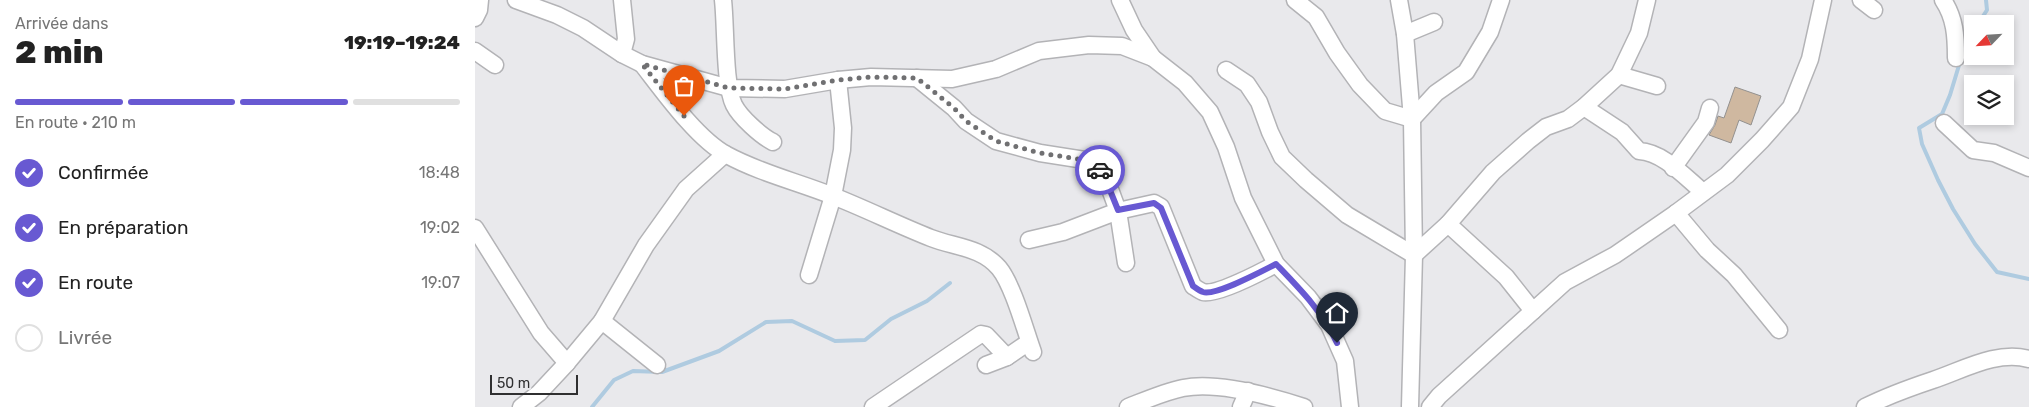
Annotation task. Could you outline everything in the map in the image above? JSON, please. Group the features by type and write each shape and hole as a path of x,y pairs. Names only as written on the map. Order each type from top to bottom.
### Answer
{"street":[{"path":"475,18 481,0"},
{"path":"516,0 557,15 583,28 622,54 642,64 729,88 785,89 838,80 871,77 952,79 996,69 1039,51 1089,45 1122,46 1153,58 1185,83 1210,112 1226,148 1243,198 1276,264 1308,298 1329,325 1345,361 1350,407"},
{"path":"622,0 626,39 622,54"},
{"path":"723,0 729,88 733,104 740,114 767,139 773,142"},
{"path":"1120,0 1134,30 1153,58"},
{"path":"1295,0 1317,17 1337,53 1360,85 1385,110 1412,119"},
{"path":"1399,0 1405,34 1412,119 1414,255 1410,407"},
{"path":"1412,119 1436,93 1466,72 1490,32 1501,0"},
{"path":"1414,255 1448,224 1493,172 1527,141 1546,127 1568,119 1585,107 1619,75 1639,33 1647,0"},
{"path":"1438,403 1565,282 1615,255 1676,213 1727,174 1762,140 1791,107 1809,59 1823,0"},
{"path":"1943,0 1953,20 1956,34 1956,58"},
{"path":"1405,34 1434,22"},
{"path":"475,51 495,65"},
{"path":"642,64 684,116 709,142 725,154 833,196 932,239 969,249 986,256 1000,269 1013,295 1031,347 986,365"},
{"path":"1226,70 1247,84 1255,96 1282,157 1347,214 1414,255"},
{"path":"1619,75 1657,86"},
{"path":"917,78 954,108 966,121 996,141 1040,153 1091,161 1103,173 1118,210 1126,263"},
{"path":"809,275 833,196 842,150 843,128 838,80"},
{"path":"1585,107 1622,132 1639,151 1655,155 1703,192"},
{"path":"1673,168 1706,122 1710,108"},
{"path":"1944,123 1973,150 1994,153 2029,168"},
{"path":"521,407 539,394 602,321 646,245 686,190 725,154"},
{"path":"1029,240 1063,232 1118,210 1154,203 1161,208 1193,286 1203,292 1210,292 1228,286 1276,264"},
{"path":"1676,213 1707,250 1734,275 1779,330"},
{"path":"1448,224 1506,277 1533,311"},
{"path":"475,228 541,333 567,363"},
{"path":"602,321 657,365"},
{"path":"873,407 981,334 986,335 1007,357"},
{"path":"1865,407 1894,393 1986,360 2019,356 2029,359"},
{"path":"1129,407 1183,388 1199,386 1248,392 1304,407"},
{"path":"1241,407 1248,392"}],"building":[{"path":"1735,87 1761,96 1751,125 1739,120 1731,143 1709,135 1718,116 1724,118"}],"waterway":[{"path":"1984,15 1987,10 1986,0"},
{"path":"1962,55 1964,51"},
{"path":"1960,62 1942,114 1919,128 1922,144 1953,209 1975,244 1997,272 2029,279"},
{"path":"592,407 614,380 633,371 662,372 719,351 766,322 792,321 835,341 865,340 891,319 927,301 950,283"}],"way so far":[{"path":"684,116 642,64 729,88 785,89 838,80 871,77 917,78 954,108 966,121 996,141 1040,153 1091,161 1100,170"}],"route":[{"path":"1100,170 1103,173 1118,210 1154,203 1161,208 1193,286 1203,292 1210,292 1228,286 1276,264 1308,298 1329,325 1337,343"}]}
